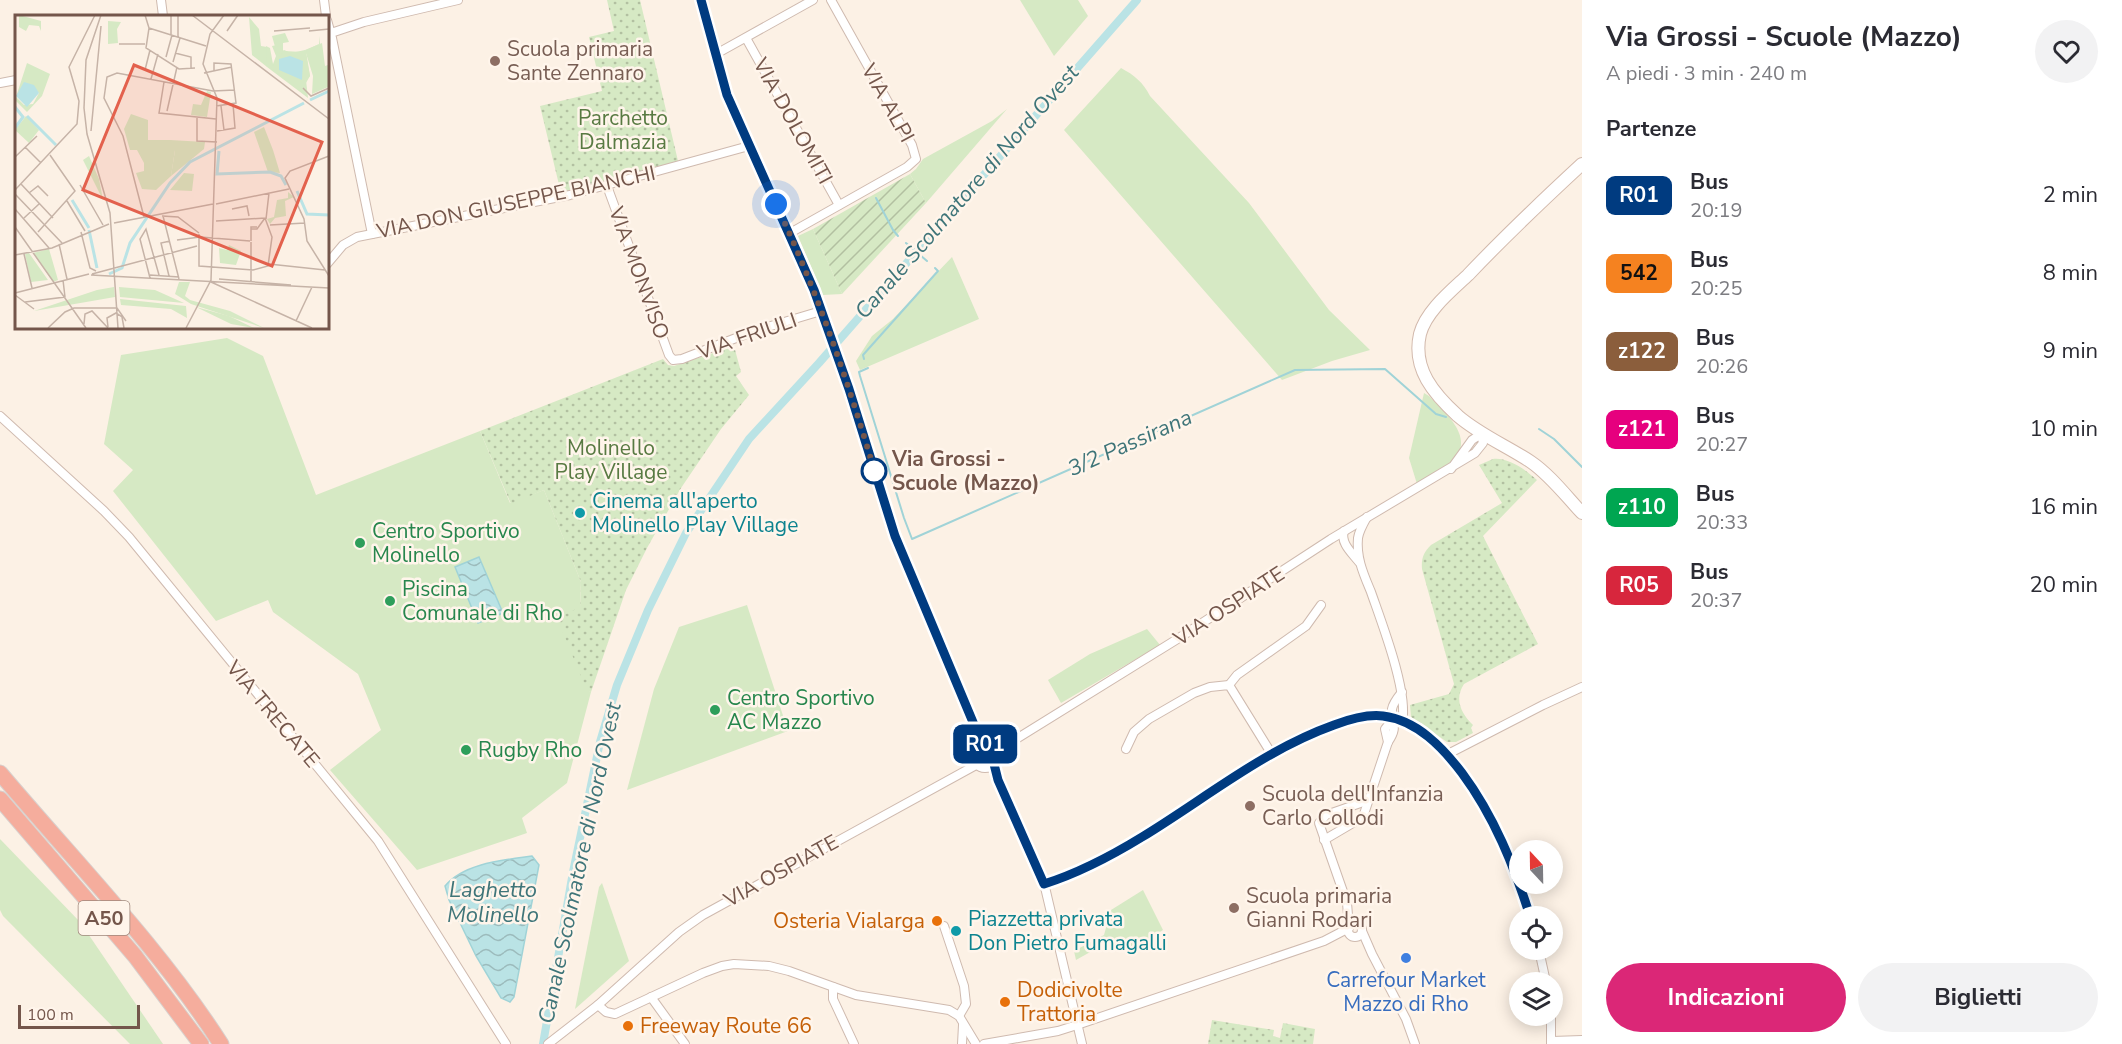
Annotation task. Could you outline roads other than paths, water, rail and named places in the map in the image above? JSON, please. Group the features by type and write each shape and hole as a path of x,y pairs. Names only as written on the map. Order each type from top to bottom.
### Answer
{"highway":[{"name":"A50","path":"0,772 138,932 185,992 220,1044"},
{"name":"A50","path":"0,799 129,947 201,1044"}],"street":[{"path":"161,0 163,15"},
{"path":"324,0 326,15"},
{"path":"372,234 329,33 364,22 458,0"},
{"path":"701,0 727,95 790,233 822,311 895,536 982,745 993,759 998,780 1044,884 1082,1044"},
{"path":"716,54 813,0"},
{"name":"VIA ALPI","path":"831,0 912,145 916,159 908,167 839,205"},
{"name":"VIA DOLOMITI","path":"746,38 839,205"},
{"path":"0,83 15,80"},
{"name":"VIA DON GIUSEPPE BIANCHI","path":"328,263 347,242 372,234 607,186 749,146"},
{"path":"1582,164 1520,221 1434,310 1421,332 1419,359 1427,382 1456,414 1481,434 1532,462 1582,513"},
{"name":"VIA MONVISO","path":"607,186 669,355 673,360"},
{"path":"790,233 839,205"},
{"name":"VIA FRIULI","path":"673,360 682,359 762,328 822,311"},
{"name":"VIA TRECATE","path":"0,416 104,511 129,537 378,841 506,1044"},
{"name":"VIA OSPIATE","path":"993,759 1008,745 1179,639 1344,531 1450,469 1472,440 1481,434"},
{"path":"1324,840 1361,819 1390,738 1402,722 1402,692 1381,619 1360,563 1359,534 1367,517"},
{"path":"1358,550 1351,535 1344,531 1345,544 1360,563"},
{"path":"1126,749 1134,732 1149,719 1194,693 1210,687 1229,685 1237,675 1305,626 1321,605"},
{"path":"1229,685 1271,753"},
{"path":"1448,754 1582,687"},
{"path":"1402,692 1392,710 1402,722"},
{"path":"1377,716 1394,704"},
{"path":"1044,884 1077,873 1126,847 1271,753 1306,735 1350,720 1377,716 1402,722 1427,735 1448,754 1473,789 1496,829 1526,906"},
{"path":"1390,738 1386,733 1386,726 1402,722"},
{"path":"982,745 972,755 976,765 993,759"},
{"name":"VIA OSPIATE","path":"548,1044 601,1003 679,932 703,915 976,765"},
{"path":"1369,800 1322,818 1318,823 1347,903 1406,1019 1415,1044"},
{"path":"1347,903 1351,932 1372,954"},
{"path":"944,926 965,991 966,1004 961,1020 962,1044"},
{"path":"984,1044 1058,1031 1336,936 1351,932 1360,935 1361,928"},
{"path":"601,1003 606,1012 617,1013 714,968 734,964 759,964 779,968 856,995 938,1007 956,1013 976,1044"},
{"path":"833,987 832,996 854,1044"},
{"path":"651,997 685,1044"},
{"path":"1551,1026 1551,1043 1582,1040"}],"water":[{"path":"479,557 503,613 478,623 455,567"},
{"name":"Laghetto Molinello","path":"532,856 539,865 514,997 510,1002 501,998 476,956 449,900 445,886 453,878 473,867"}],"waterway":[{"name":"Canale Scolmatore di Nord Ovest","path":"543,1044 573,872 600,742 617,685 648,610 686,533 749,439 819,363 1137,0"},
{"name":"3/2 Passirana","path":"876,198 898,236"},
{"name":"3/2 Passirana","path":"906,243 927,261"},
{"name":"3/2 Passirana","path":"864,359 863,355 938,271 935,268"},
{"name":"3/2 Passirana","path":"868,368 859,372 860,376 912,539 1295,370 1385,369 1436,414 1446,417"},
{"name":"3/2 Passirana","path":"1539,429 1554,439 1582,467"}],"place":[{"name":"Scuola primaria Sante Zennaro","path":"495,61"},
{"name":"Via Grossi - Scuole (Mazzo)","path":"874,471"},
{"name":"Cinema all'aperto Molinello Play Village","path":"580,513"},
{"name":"Centro Sportivo Molinello","path":"360,543"},
{"name":"Piscina Comunale di Rho","path":"390,601"},
{"name":"Centro Sportivo AC Mazzo","path":"715,710"},
{"name":"Rugby Rho","path":"466,750"},
{"name":"Scuola dell'Infanzia Carlo Collodi","path":"1250,806"},
{"name":"Scuola primaria Gianni Rodari","path":"1234,908"},
{"name":"Osteria Vialarga","path":"937,921"},
{"name":"Piazzetta privata Don Pietro Fumagalli","path":"956,931"},
{"name":"Carrefour Market Mazzo di Rho","path":"1406,958"},
{"name":"Dodicivolte Trattoria","path":"1005,1002"},
{"name":"Freeway Route 66","path":"628,1026"}],"park label":[{"name":"Parchetto Dalmazia","path":"623,130"},
{"name":"Molinello Play Village","path":"611,460"}]}
